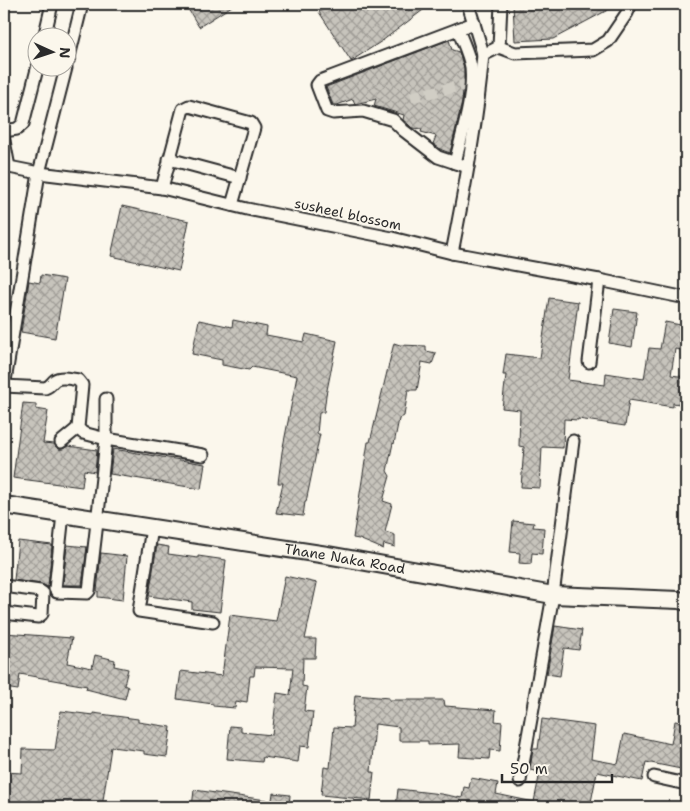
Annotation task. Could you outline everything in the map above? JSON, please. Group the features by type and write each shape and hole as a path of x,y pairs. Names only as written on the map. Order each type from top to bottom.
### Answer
{"main road":[{"name":"Thane Naka Road","path":"4,505 327,555 553,595 679,600 686,602"}],"street":[{"path":"46,28 52,4"},
{"path":"76,28 82,4"},
{"path":"452,253 480,93 483,55 468,4"},
{"path":"500,47 501,4"},
{"path":"483,55 500,47 515,53 593,50 608,41 631,4"},
{"path":"468,167 438,157 393,120 363,111 333,113 328,111 317,85 320,81 474,23"},
{"path":"455,163 471,96 470,64 458,29"},
{"path":"4,130 17,129 24,124 35,78"},
{"path":"61,442 78,428 82,385 78,380 60,378 54,380 51,386 45,388 4,386 38,173 63,78"},
{"path":"162,188 183,109 189,106 251,123 254,128 232,205"},
{"path":"4,141 6,167"},
{"path":"170,159 240,178"},
{"name":"susheel blossom","path":"6,167 38,173 162,188 232,205 392,238 452,253 686,298"},
{"path":"589,362 599,280"},
{"path":"62,514 55,589 57,592 87,593 89,591 102,488 106,439 106,399"},
{"path":"78,428 83,433 106,439 203,455"},
{"path":"520,781 553,595 573,441"},
{"path":"152,528 139,611 212,622"},
{"path":"4,586 44,593 42,614 38,617 4,613"},
{"path":"654,778 686,784"}],"building":[{"path":"185,4 235,4 199,27"},
{"path":"332,4 431,4 382,41 351,61 319,12"},
{"path":"619,4 553,39 515,41 513,5"},
{"path":"449,40 452,50 459,52 464,68 462,102 450,153 433,144 436,136 421,132 422,129 412,128 403,120 404,115 374,106 376,99 355,104 353,99 333,105 326,87"},
{"path":"122,206 189,221 179,271 111,256"},
{"path":"41,275 65,279 55,338 21,332 29,281 40,283"},
{"path":"549,298 578,302 568,380 605,385 606,373 644,379 649,348 660,349 665,322 686,326 681,350 675,349 671,375 686,377 686,405 673,403 673,407 629,400 625,426 578,419 564,419 563,448 542,447 540,488 521,487 524,447 519,446 520,410 502,408 506,375 503,375 506,354 540,358"},
{"path":"614,309 637,312 632,347 609,343"},
{"path":"199,320 232,327 233,320 267,327 266,335 304,342 306,334 337,341 324,412 319,413 317,434 320,434 303,516 276,513 283,483 278,483 282,452 297,376 252,367 249,370 222,365 222,360 192,354"},
{"path":"394,343 426,346 426,351 436,353 432,364 422,362 417,390 408,390 404,416 399,419 387,471 390,476 383,501 392,504 385,532 395,535 395,547 384,544 383,549 353,538 368,442 370,442"},
{"path":"23,403 36,404 36,409 48,411 43,443 54,444 59,449 68,446 97,450 95,472 84,470 82,487 13,478"},
{"path":"113,449 205,464 201,489 110,474"},
{"path":"513,521 534,523 533,527 544,528 542,554 532,553 531,564 519,563 520,553 510,552"},
{"path":"18,541 52,545 48,587 41,584 14,580"},
{"path":"67,545 87,547 82,585 63,585"},
{"path":"157,545 169,547 168,554 226,560 220,612 192,609 192,602 149,596"},
{"path":"101,553 127,556 123,600 98,597"},
{"path":"285,576 317,583 305,639 316,639 315,658 303,658 302,686 307,687 304,711 313,712 309,747 300,746 298,762 263,757 262,762 227,759 230,726 241,727 241,732 272,735 277,693 290,695 293,668 255,667 254,676 250,676 247,702 236,702 235,708 177,699 181,671 222,676 230,615 276,621"},
{"path":"555,626 582,630 579,650 564,648 560,676 547,674"},
{"path":"4,633 72,638 67,663 92,668 95,655 115,660 114,666 128,669 124,685 128,687 125,699 86,689 87,686 20,674 18,690 4,688"},
{"path":"355,695 389,698 389,700 444,700 445,706 496,710 495,721 502,722 500,751 490,750 489,759 459,757 460,744 428,745 428,741 399,741 399,727 375,724 371,772 374,772 371,800 321,795 324,767 330,768 334,727 352,728"},
{"path":"61,711 138,719 138,722 171,727 167,757 144,754 144,751 111,747 102,807 4,807 4,772 22,773 23,749 55,750"},
{"path":"542,719 595,726 591,759 618,764 624,734 671,744 675,721 686,723 686,770 646,762 642,781 597,772 590,807 396,807 398,789 462,798 464,787 469,788 471,778 498,783 496,794 534,802 540,772 530,770 533,749 538,749"},
{"path":"194,790 267,800 266,807 192,807"},
{"path":"273,793 290,795 289,807 271,807"}],"tunnel":[{"path":"411,97 469,84"}]}
